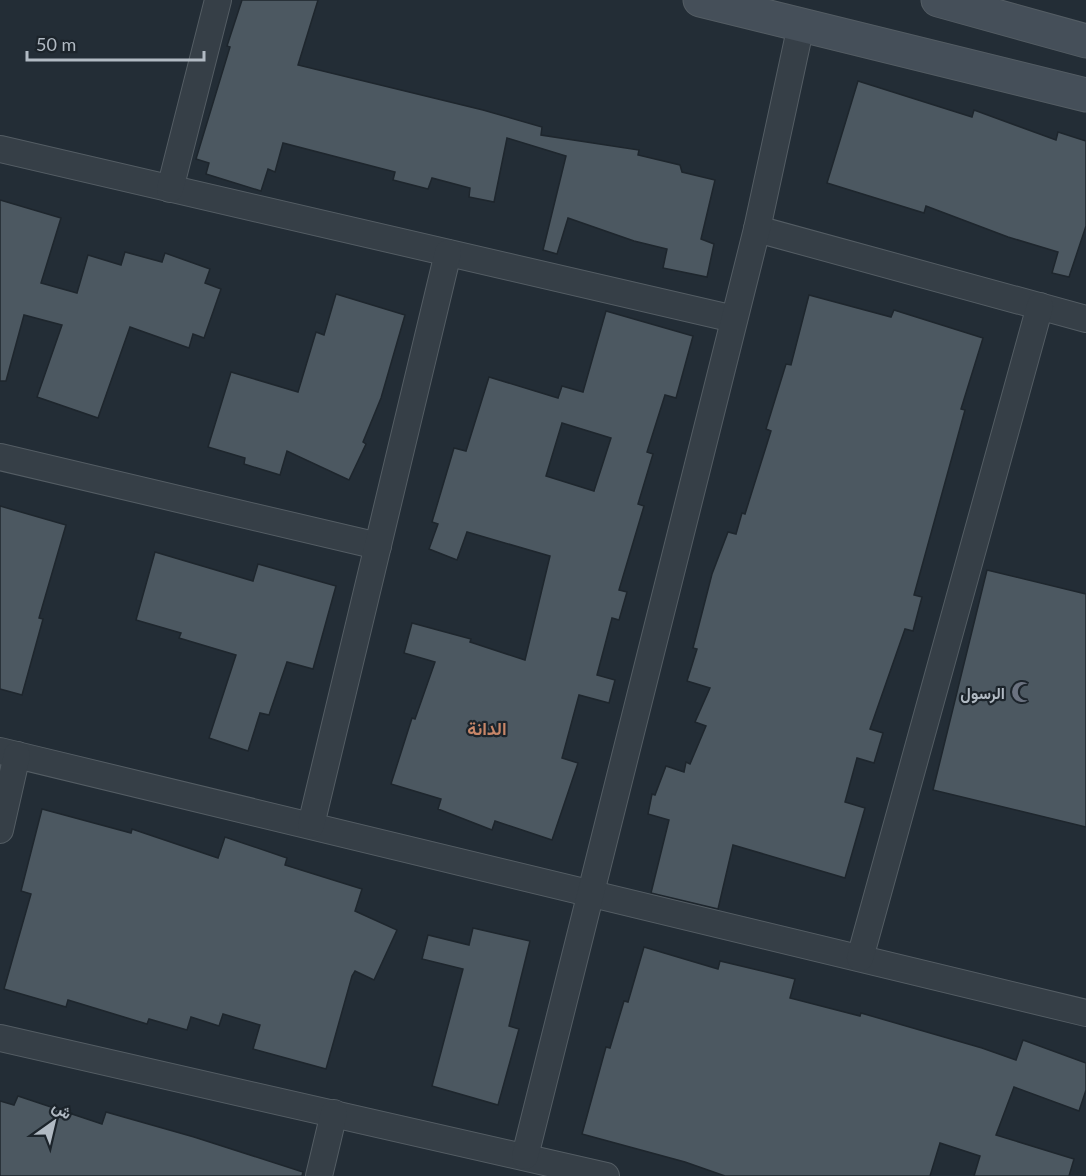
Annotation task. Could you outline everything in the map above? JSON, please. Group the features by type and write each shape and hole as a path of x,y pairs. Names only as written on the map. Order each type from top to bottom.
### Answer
{"street":[{"path":"170,189 218,0"},
{"path":"700,0 1086,94"},
{"path":"938,0 1086,41"},
{"path":"525,1156 757,229 801,25"},
{"path":"0,149 734,319"},
{"path":"757,229 1086,319"},
{"path":"311,825 448,253"},
{"path":"860,958 1040,306"},
{"path":"0,457 378,546"},
{"path":"0,830 8,753 1086,1013"},
{"path":"0,1038 606,1176"},
{"path":"319,1176 334,1113"}],"building":[{"path":"242,0 318,0 298,65 483,110 542,127 541,135 639,150 638,155 680,165 682,172 715,180 701,239 714,244 707,277 663,268 667,249 634,241 568,218 557,254 543,250 566,156 507,138 494,202 469,197 470,188 432,178 428,189 393,180 395,172 283,143 275,172 268,169 261,191 206,174 209,163 196,159"},
{"path":"858,81 972,117 974,110 1056,140 1058,132 1086,141 1086,226 1069,277 1052,273 1058,252 1008,237 926,206 924,213 827,183"},
{"path":"0,200 61,218 41,283 77,293 88,255 121,265 125,252 162,262 165,253 210,269 205,283 221,289 204,338 193,334 189,348 130,327 98,418 37,397 62,325 24,315 6,381 0,381"},
{"path":"336,294 405,315 381,398 363,442 366,444 349,480 287,451 280,475 244,464 245,458 208,447 231,372 298,392 316,332 324,335"},
{"path":"809,295 891,317 894,310 983,338 961,409 965,410 914,595 922,597 913,631 905,629 870,729 883,733 874,763 857,758 845,802 865,808 845,878 733,845 718,909 651,893 669,820 648,814 652,794 655,795 666,766 684,772 686,762 690,764 706,726 695,722 710,688 687,681 697,649 693,648 712,574 728,532 736,534 742,513 745,514 771,431 766,429 786,364 791,365"},
{"path":"606,311 693,336 676,398 665,395 647,452 653,454 638,504 644,506 619,590 627,592 619,620 612,618 597,675 615,680 609,703 579,695 562,758 578,763 552,840 495,821 492,830 438,809 441,799 391,784 412,718 415,719 435,662 404,653 412,623 471,639 470,642 525,660 550,556 467,532 457,560 429,549 438,524 432,522 454,448 466,451 489,377 558,398 562,386 583,392","holes":["562,423 611,438 594,491 546,476"]},
{"path":"0,506 66,525 39,618 43,619 22,695 0,689"},
{"path":"155,552 253,581 258,564 336,586 313,669 287,662 269,715 260,713 248,751 209,738 236,655 179,638 181,633 136,620"},
{"name":"الرسول","path":"987,570 1086,594 1086,827 933,790"},
{"path":"42,809 131,833 132,829 218,858 225,837 287,858 285,865 362,889 355,911 397,930 374,980 355,971 352,976 326,1069 253,1049 260,1025 223,1014 219,1026 191,1017 187,1030 149,1019 147,1024 68,1000 66,1007 4,989 31,894 21,891"},
{"path":"473,928 530,941 509,1026 519,1029 498,1105 432,1086 463,969 422,959 428,935 469,945"},
{"path":"644,947 718,969 720,961 795,979 790,998 860,1016 861,1013 1016,1060 1023,1040 1086,1063 1086,1090 1079,1111 1014,1087 996,1135 1074,1159 1069,1176 974,1176 980,1156 940,1143 930,1176 725,1176 685,1162 582,1134 606,1047 610,1048 624,1001 628,1002"},
{"path":"18,1096 102,1124 106,1112 303,1172 302,1176 0,1176 0,1101 14,1105"}],"place":[{"name":"الرسول","path":"1022,692"}],"district":[{"name":"الدانة","path":"487,728"}]}
